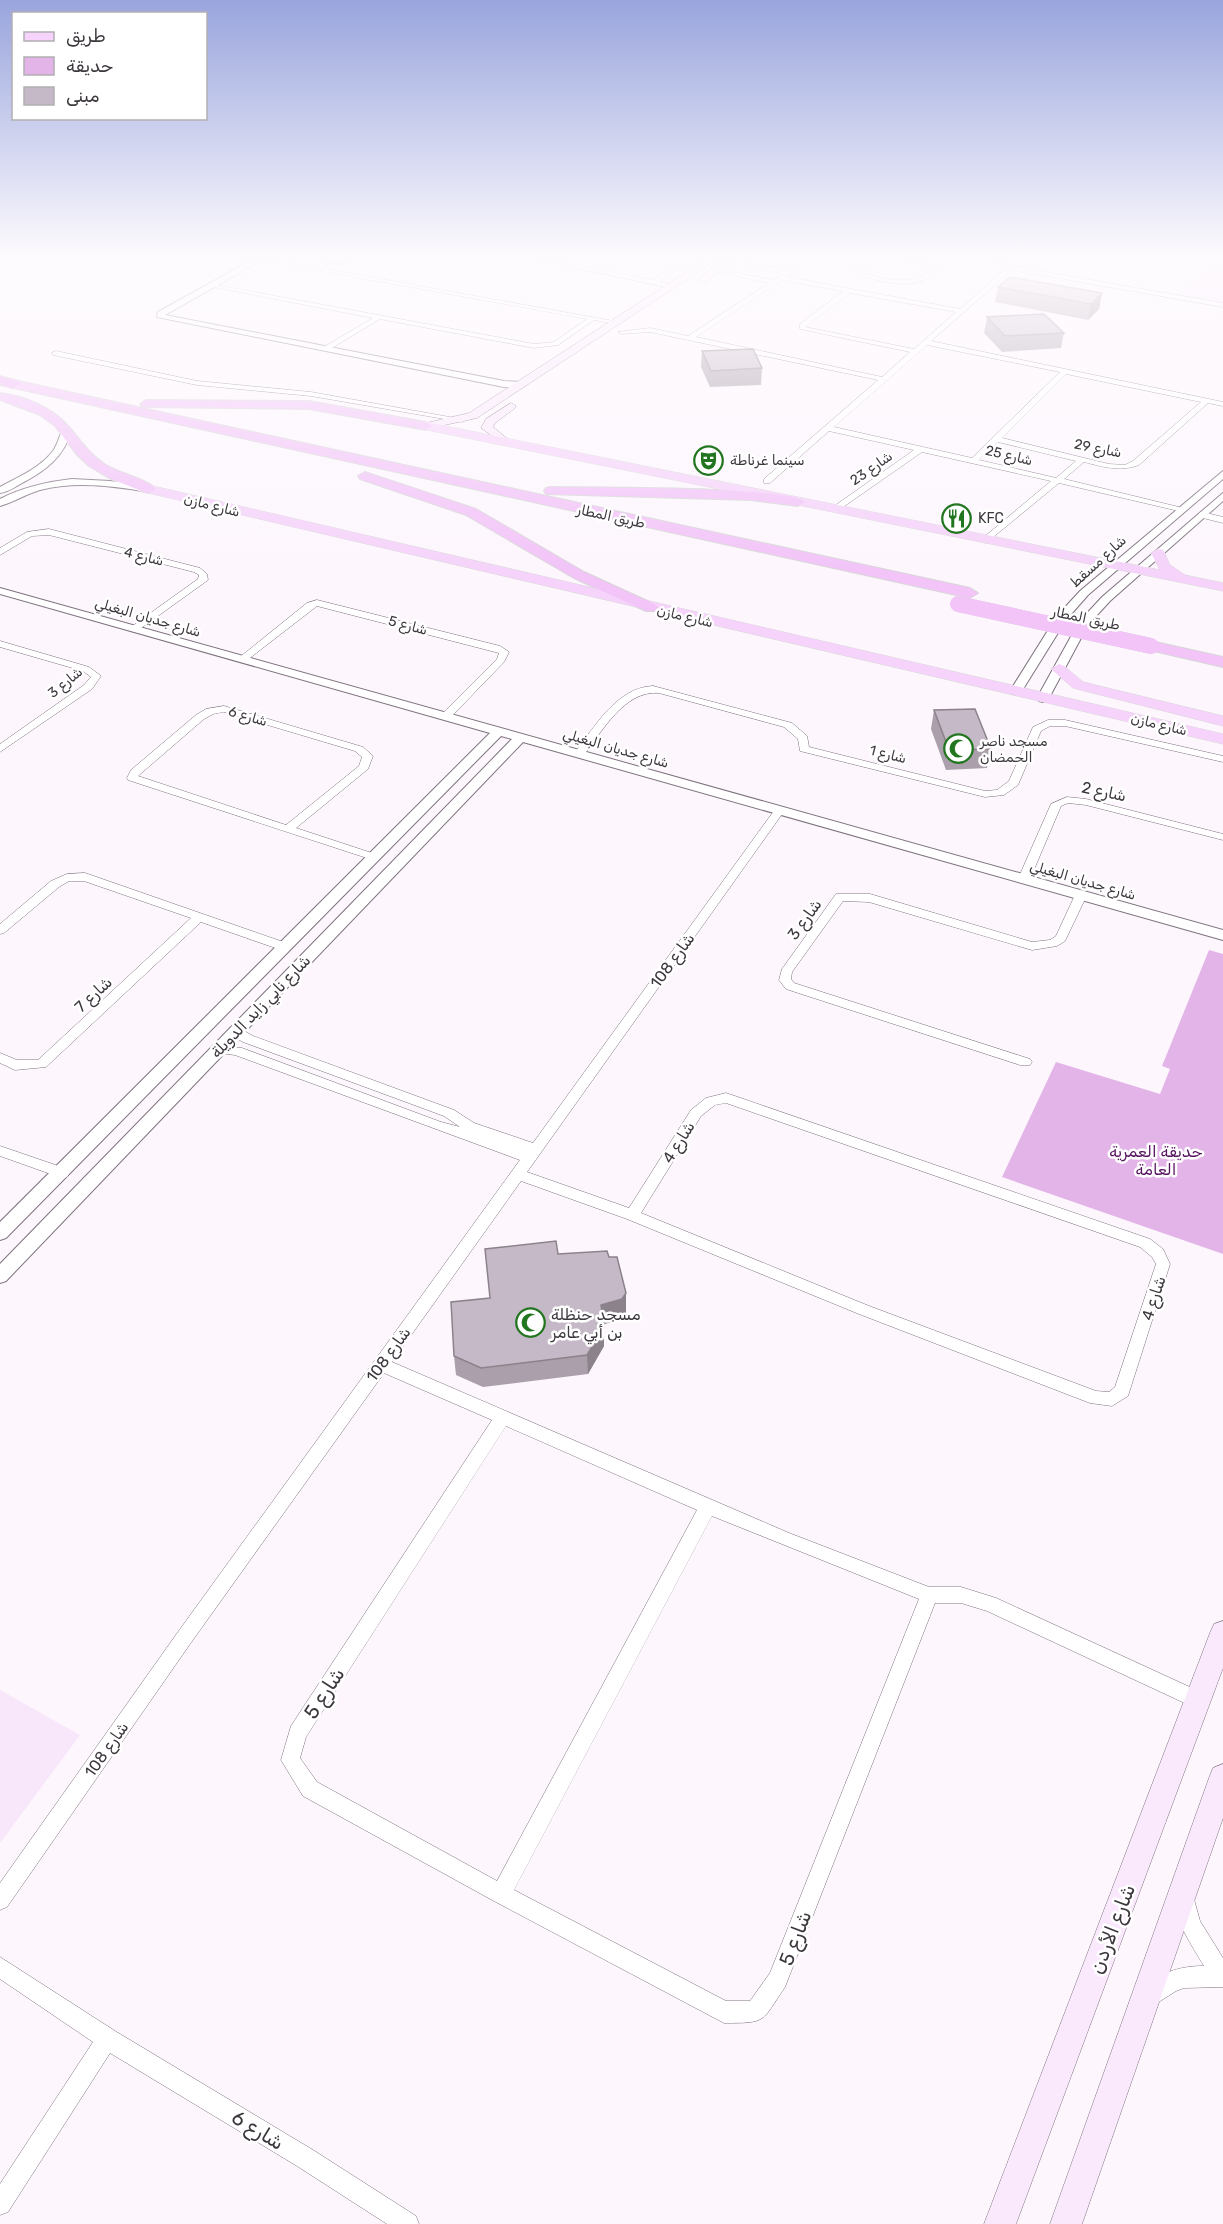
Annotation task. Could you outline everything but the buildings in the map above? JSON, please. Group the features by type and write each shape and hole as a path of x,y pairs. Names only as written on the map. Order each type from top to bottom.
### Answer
{"highway":[{"name":"طريق المطار","path":"4,382 970,593 1153,639 1223,662"},
{"path":"61,395 133,403 309,405 426,426"},
{"name":"طريق المطار","path":"1,396 958,604 1153,639 1223,648"},
{"path":"1,396 38,408 52,416 66,430 76,447 94,463 118,477 149,489"},
{"path":"350,459 553,492 752,496 798,502"},
{"path":"365,476 471,512 579,575 651,608"}],"main road":[{"path":"467,418 514,386 553,364"},
{"path":"555,376 573,364"},
{"path":"504,441 487,428 490,421 519,400"},
{"path":"426,426 467,418 490,421"},
{"path":"426,426 1223,587"},
{"name":"شارع مازن","path":"149,489 651,608 1210,736"},
{"path":"1090,560 1128,554"},
{"path":"1158,554 1160,562 1168,571 1182,579"},
{"path":"1059,669 1078,685 1223,721"},
{"name":"شارع الأردن","path":"1000,2224 1223,1633"},
{"path":"1066,2224 1223,1778"}],"street":[{"path":"107,364 197,383 311,394 467,418"},
{"path":"402,364 514,386"},
{"path":"811,364 883,379"},
{"path":"767,482 900,364"},
{"path":"1035,364 1223,403"},
{"path":"974,461 1066,370"},
{"name":"شارع 29","path":"996,439 1109,466 1126,467 1136,463 1209,400"},
{"name":"شارع 25","path":"828,428 1183,509"},
{"path":"0,503 9,490 48,462 65,441 66,430"},
{"name":"شارع 23","path":"836,509 921,449"},
{"path":"986,540 1082,460"},
{"name":"شارع مسقط","path":"1016,691 1061,618 1084,593 1205,490 1222,479"},
{"path":"9,490 88,481 149,489"},
{"path":"1205,490 1214,489 1223,495"},
{"name":"شارع مسقط","path":"1043,698 1083,624 1137,570 1223,495"},
{"path":"1202,515 1223,520"},
{"name":"شارع 4","path":"0,552 30,534 49,532 197,570 204,574 203,580 134,628"},
{"name":"شارع جديان البغيلي","path":"0,591 1223,935"},
{"name":"شارع 5","path":"243,659 310,605 317,603 497,648 504,652 501,660 446,716"},
{"name":"شارع 3","path":"0,644 86,669 96,676 88,687 0,749"},
{"name":"شارع 1","path":"579,754 626,699 647,689 659,690 788,725 803,738 804,749 985,794 1000,793 1014,783 1037,729 1048,723 1065,723 1223,759"},
{"name":"شارع 6","path":"289,828 364,767 368,756 359,748 224,709 210,711 200,717 135,772 132,778 374,857"},
{"name":"شارع نابي زايد الدويلة","path":"0,1233 100,1135 499,731"},
{"path":"1198,753 1210,736"},
{"name":"شارع نابي زايد الدويلة","path":"0,1276 237,1028 521,737"},
{"path":"441,789 453,796 464,796"},
{"name":"شارع 2","path":"1024,879 1056,804 1067,801 1086,802 1223,837"},
{"path":"423,807 437,805 446,811 446,815"},
{"name":"شارع 108","path":"0,1900 380,1364 780,810"},
{"path":"0,930 54,884 67,878 85,877 285,947"},
{"name":"شارع 3","path":"1025,1062 790,987 785,980 786,972 840,897 870,898 1032,946 1053,943 1061,938 1081,895"},
{"name":"شارع 7","path":"0,1058 15,1065 41,1064 198,918"},
{"path":"237,1028 241,1035 248,1039 449,1113 469,1126 533,1154"},
{"path":"218,1048 237,1051 438,1126 533,1154"},
{"path":"281,1067 292,1055"},
{"name":"شارع 4","path":"518,1174 632,1215 864,1310 1096,1398 1112,1399 1122,1391 1163,1264 1158,1253 1145,1243 726,1098 711,1101 696,1113 632,1215"},
{"path":"438,1126 449,1113"},
{"path":"100,1135 98,1145 105,1153 128,1143"},
{"path":"0,1151 62,1173 75,1165 90,1166 94,1171 91,1181"},
{"path":"380,1364 708,1507 929,1595 961,1595 990,1604 1198,1700"},
{"name":"شارع 5","path":"502,1418 298,1733 290,1760 310,1789 501,1894 724,2012 755,2012 778,1980 929,1595"},
{"path":"501,1894 708,1507"},
{"path":"1183,1891 1191,1925 1222,1976"},
{"name":"شارع 6","path":"0,1967 107,2039 305,2158 408,2224"},
{"path":"1145,2004 1166,1983 1189,1976 1222,1976"},
{"path":"0,2204 107,2039"}],"shaded area":[{"path":"0,1690 80,1735 0,1843"}],"green space":[{"name":"حديقة العمرية العامة","path":"1209,950 1223,954 1223,1254 1002,1177 1056,1062 1160,1094 1170,1069 1162,1066"}],"place":[{"name":"سينما غرناطة","path":"709,460"},
{"name":"KFC","path":"957,518"},
{"name":"مسجد ناصر الحمضان","path":"959,749"},
{"name":"مسجد حنظلة بن أبي عامر","path":"530,1323"}]}
